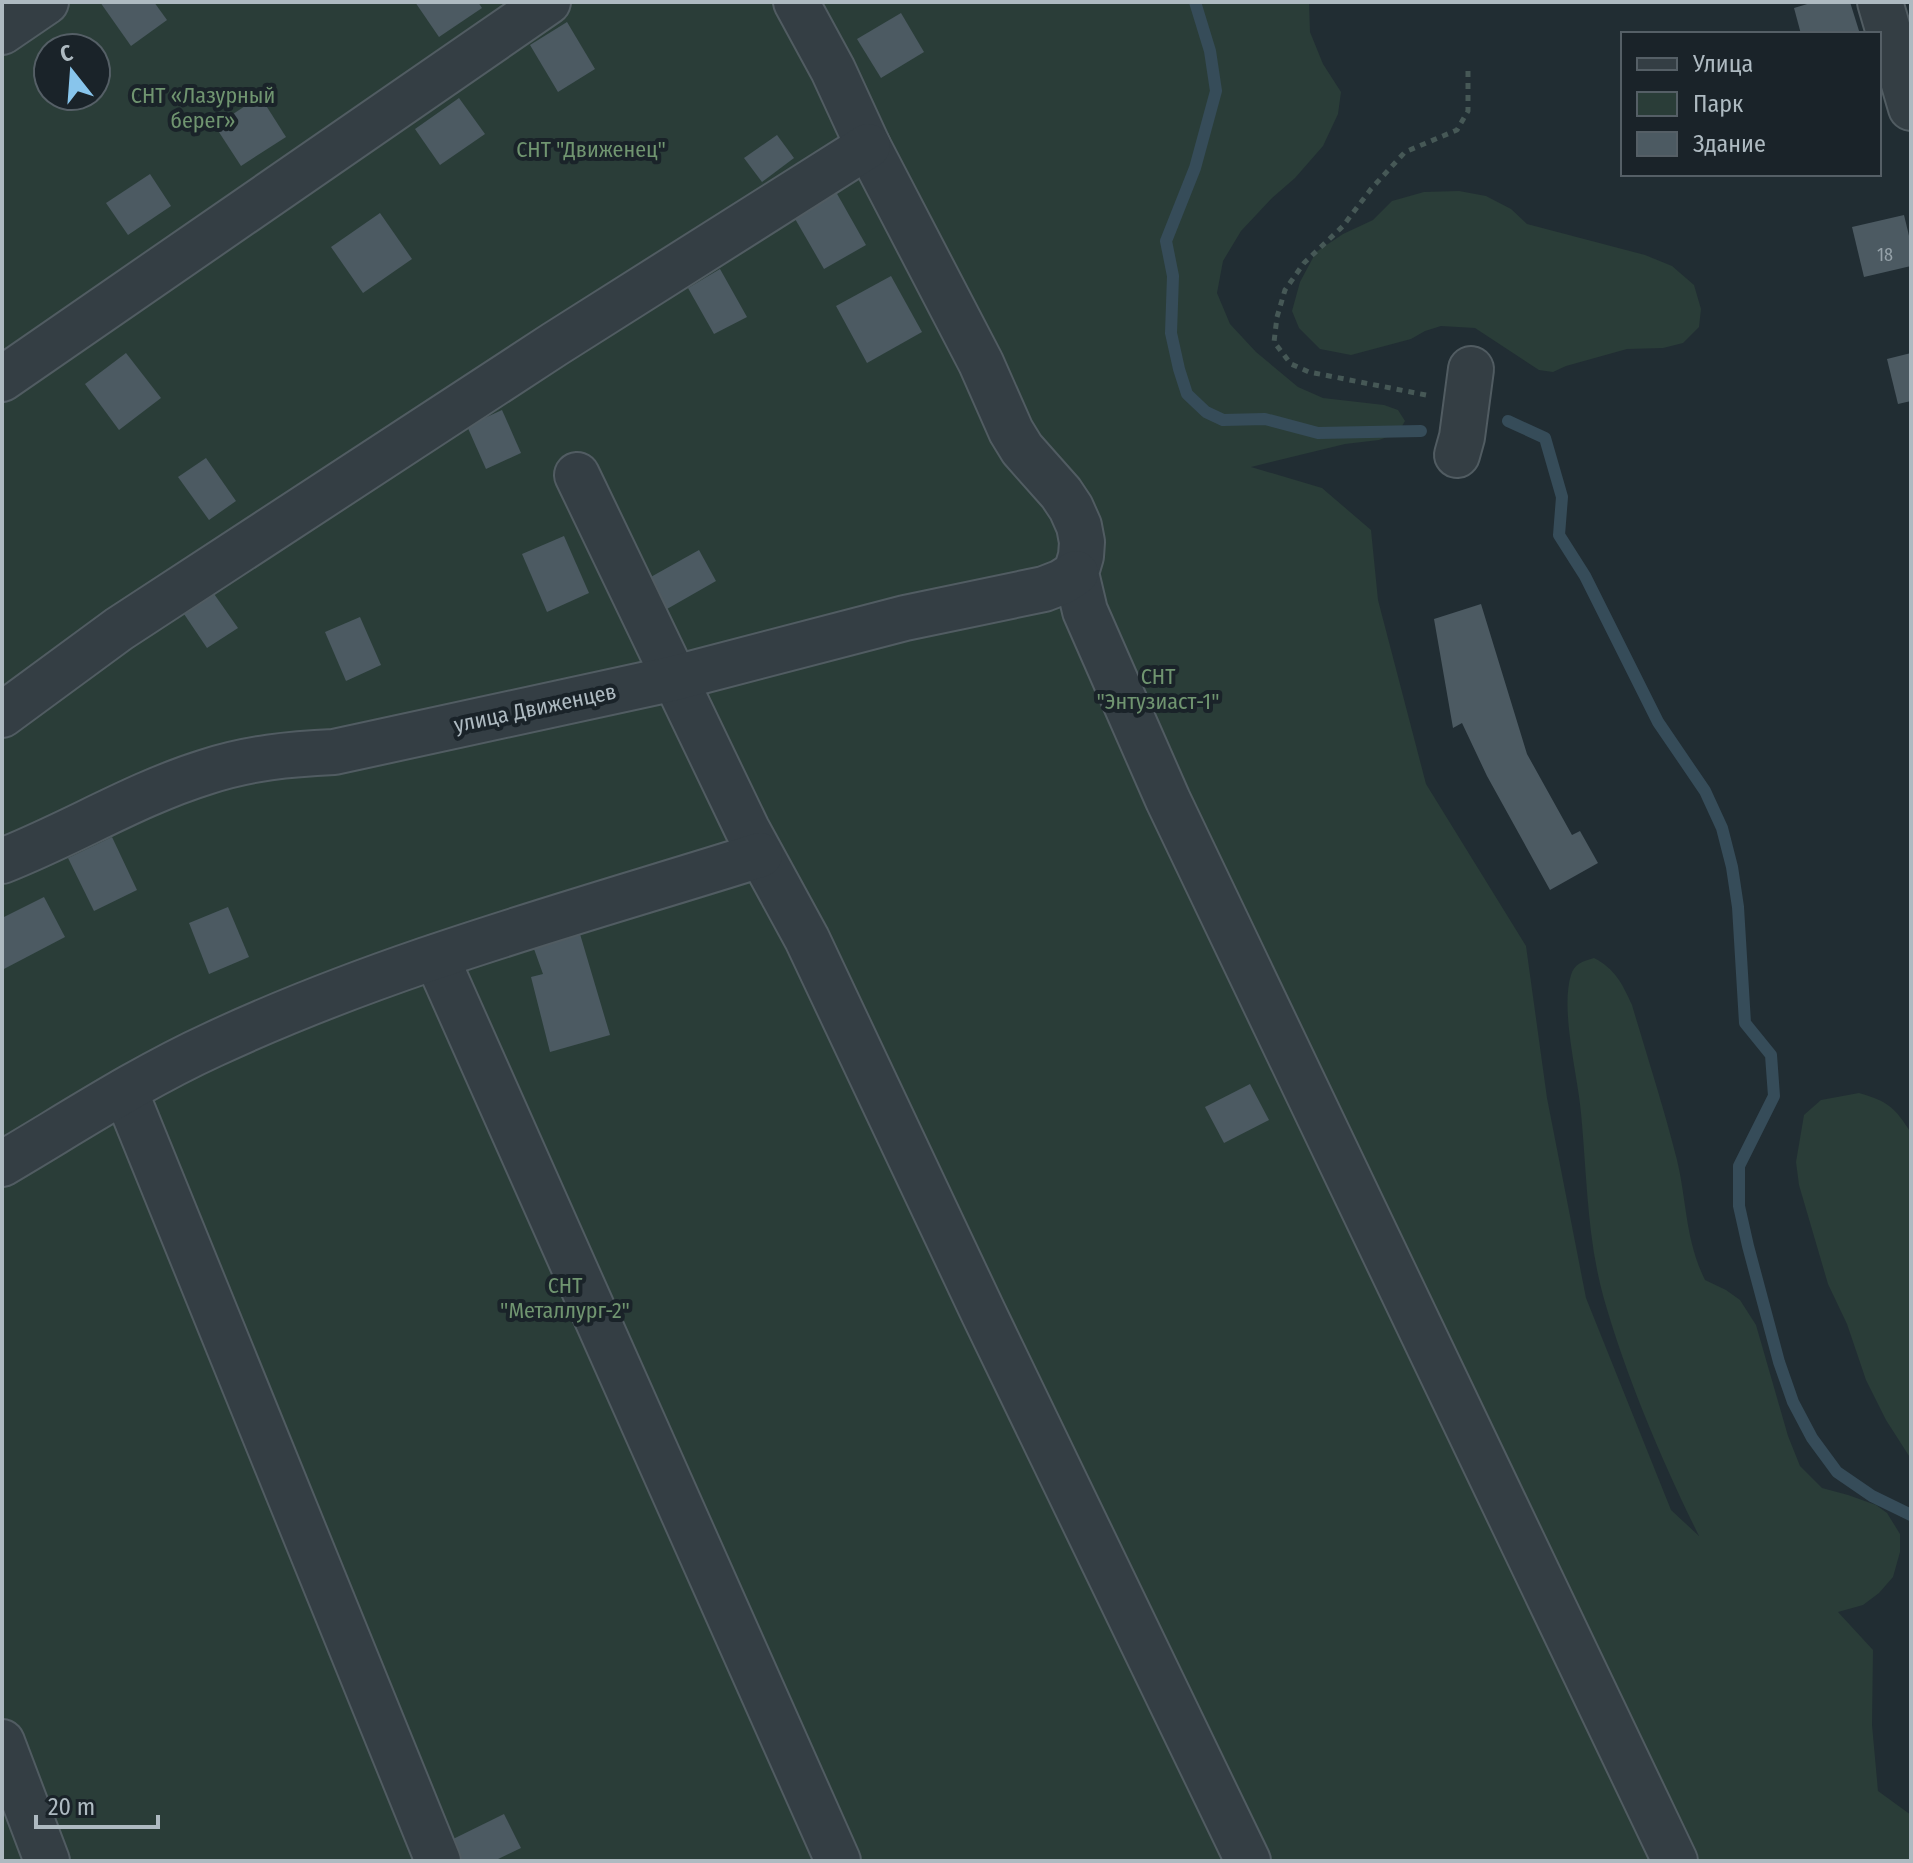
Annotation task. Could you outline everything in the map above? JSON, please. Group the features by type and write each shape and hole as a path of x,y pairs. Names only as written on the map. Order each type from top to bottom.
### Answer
{"street":[{"path":"2,32 46,2"},
{"path":"2,379 548,2"},
{"path":"796,2 981,363 1011,431 1071,508 1082,542 1076,573 1085,611 1168,800 1675,1861"},
{"path":"1880,2 1911,108"},
{"path":"2,715 119,629 555,344 868,146"},
{"path":"1457,455 1469,384"},
{"path":"577,475 760,855 807,939 1248,1861"},
{"name":"улица Движенцев","path":"2,861 125,804 206,771 284,754 334,752 675,678 905,618 1044,589 1076,573"},
{"path":"2,1164 125,1091 210,1046 320,998 436,957 760,855"},
{"path":"436,957 838,1861"},
{"path":"125,1091 438,1861"},
{"path":"2,1742 47,1861"}],"path":[{"path":"1468,66 1468,111 1457,130 1405,152 1343,226 1304,263 1285,290 1274,342 1291,364 1309,372 1412,393 1469,384"}],"green space":[{"path":"38,2 1309,2 1310,32 1323,64 1341,92 1338,114 1323,146 1241,231 1223,261 1217,293 1230,324 1256,352 1298,387 1323,398 1384,405 1398,410 1405,421 1398,433 1379,440 1345,444 1251,467 1322,488 1371,530 1378,600 1426,784 1526,946 1547,1098 1586,1298 1671,1510 1699,1536 1659,1449 1623,1359 1598,1276 1591,1230 1568,989 1574,968 1594,958 1617,977 1632,1005 1677,1160 1698,1265 1705,1280 1740,1300 1756,1325 1788,1436 1800,1466 1822,1488 1876,1505 1887,1513 1900,1534 1900,1552 1893,1577 1863,1605 1838,1612 1873,1650 1872,1725 1878,1791 1911,1815 1911,1861 2,1861 2,27"},
{"path":"1459,191 1486,196 1511,209 1527,224 1645,255 1672,266 1694,285 1701,309 1699,327 1683,343 1663,348 1627,349 1553,372 1539,370 1475,328 1441,326 1411,339 1351,355 1320,349 1299,328 1292,311 1300,282 1316,252 1343,234 1373,220 1392,201 1424,192"},
{"path":"1859,1093 1890,1106 1911,1133 1911,1459 1886,1420 1866,1380 1847,1324 1828,1284 1799,1185 1796,1162 1804,1115 1821,1100"}],"building":[{"path":"100,2 154,2 167,20 131,46"},
{"path":"415,2 478,2 482,8 439,37"},
{"path":"1814,2 1850,2 1859,32 1800,32 1794,8"},
{"path":"901,13 924,52 881,78 857,39"},
{"path":"567,22 595,69 558,92 530,45"},
{"path":"260,96 286,137 241,166 215,126"},
{"path":"459,98 485,134 440,165 415,129"},
{"path":"777,135 794,158 762,182 744,158"},
{"path":"150,174 171,206 128,235 106,203"},
{"path":"836,192 866,245 824,269 794,217"},
{"path":"380,213 412,259 363,293 331,247"},
{"path":"1904,215 1911,244 1911,266 1864,277 1852,227"},
{"path":"720,269 747,317 714,334 688,288"},
{"path":"891,276 922,332 867,363 836,306"},
{"path":"126,353 161,398 119,430 85,384"},
{"path":"1911,353 1911,401 1898,404 1887,359"},
{"path":"502,410 521,453 486,469 467,426"},
{"path":"206,458 236,501 209,520 178,477"},
{"path":"564,536 589,593 547,612 522,554"},
{"path":"699,550 716,581 667,609 649,578"},
{"path":"212,591 238,628 207,648 182,611"},
{"path":"1481,604 1527,754 1572,835 1580,831 1598,863 1550,890 1487,776 1462,723 1453,728 1434,619"},
{"path":"360,617 381,665 346,681 325,632"},
{"path":"112,837 137,890 94,911 68,858"},
{"path":"44,897 65,937 2,970 2,918"},
{"path":"228,907 249,957 209,974 189,923"},
{"path":"580,934 610,1035 550,1052 531,977 543,974 534,949"},
{"path":"1250,1084 1269,1120 1224,1143 1205,1107"},
{"path":"504,1814 521,1848 494,1861 456,1861 447,1842"}],"waterway":[{"path":"1195,2 1210,51 1216,91 1195,168 1166,241 1173,276 1171,333 1187,394 1206,412 1223,420 1265,419 1318,433 1421,431"},
{"path":"1508,421 1545,438 1562,497 1559,535 1585,576 1658,722 1705,791 1722,828 1738,907 1745,1023 1771,1055 1774,1096 1739,1166 1739,1206 1779,1362 1793,1402 1812,1438 1837,1472 1872,1496 1911,1515"}],"park label":[{"name":"СНТ «Лазурный берег»","path":"203,108"},
{"name":"СНТ \"Движенец\"","path":"591,149"},
{"name":"СНТ \"Энтузиаст-1\"","path":"1158,688"},
{"name":"СНТ \"Металлург-2\"","path":"565,1298"}]}
